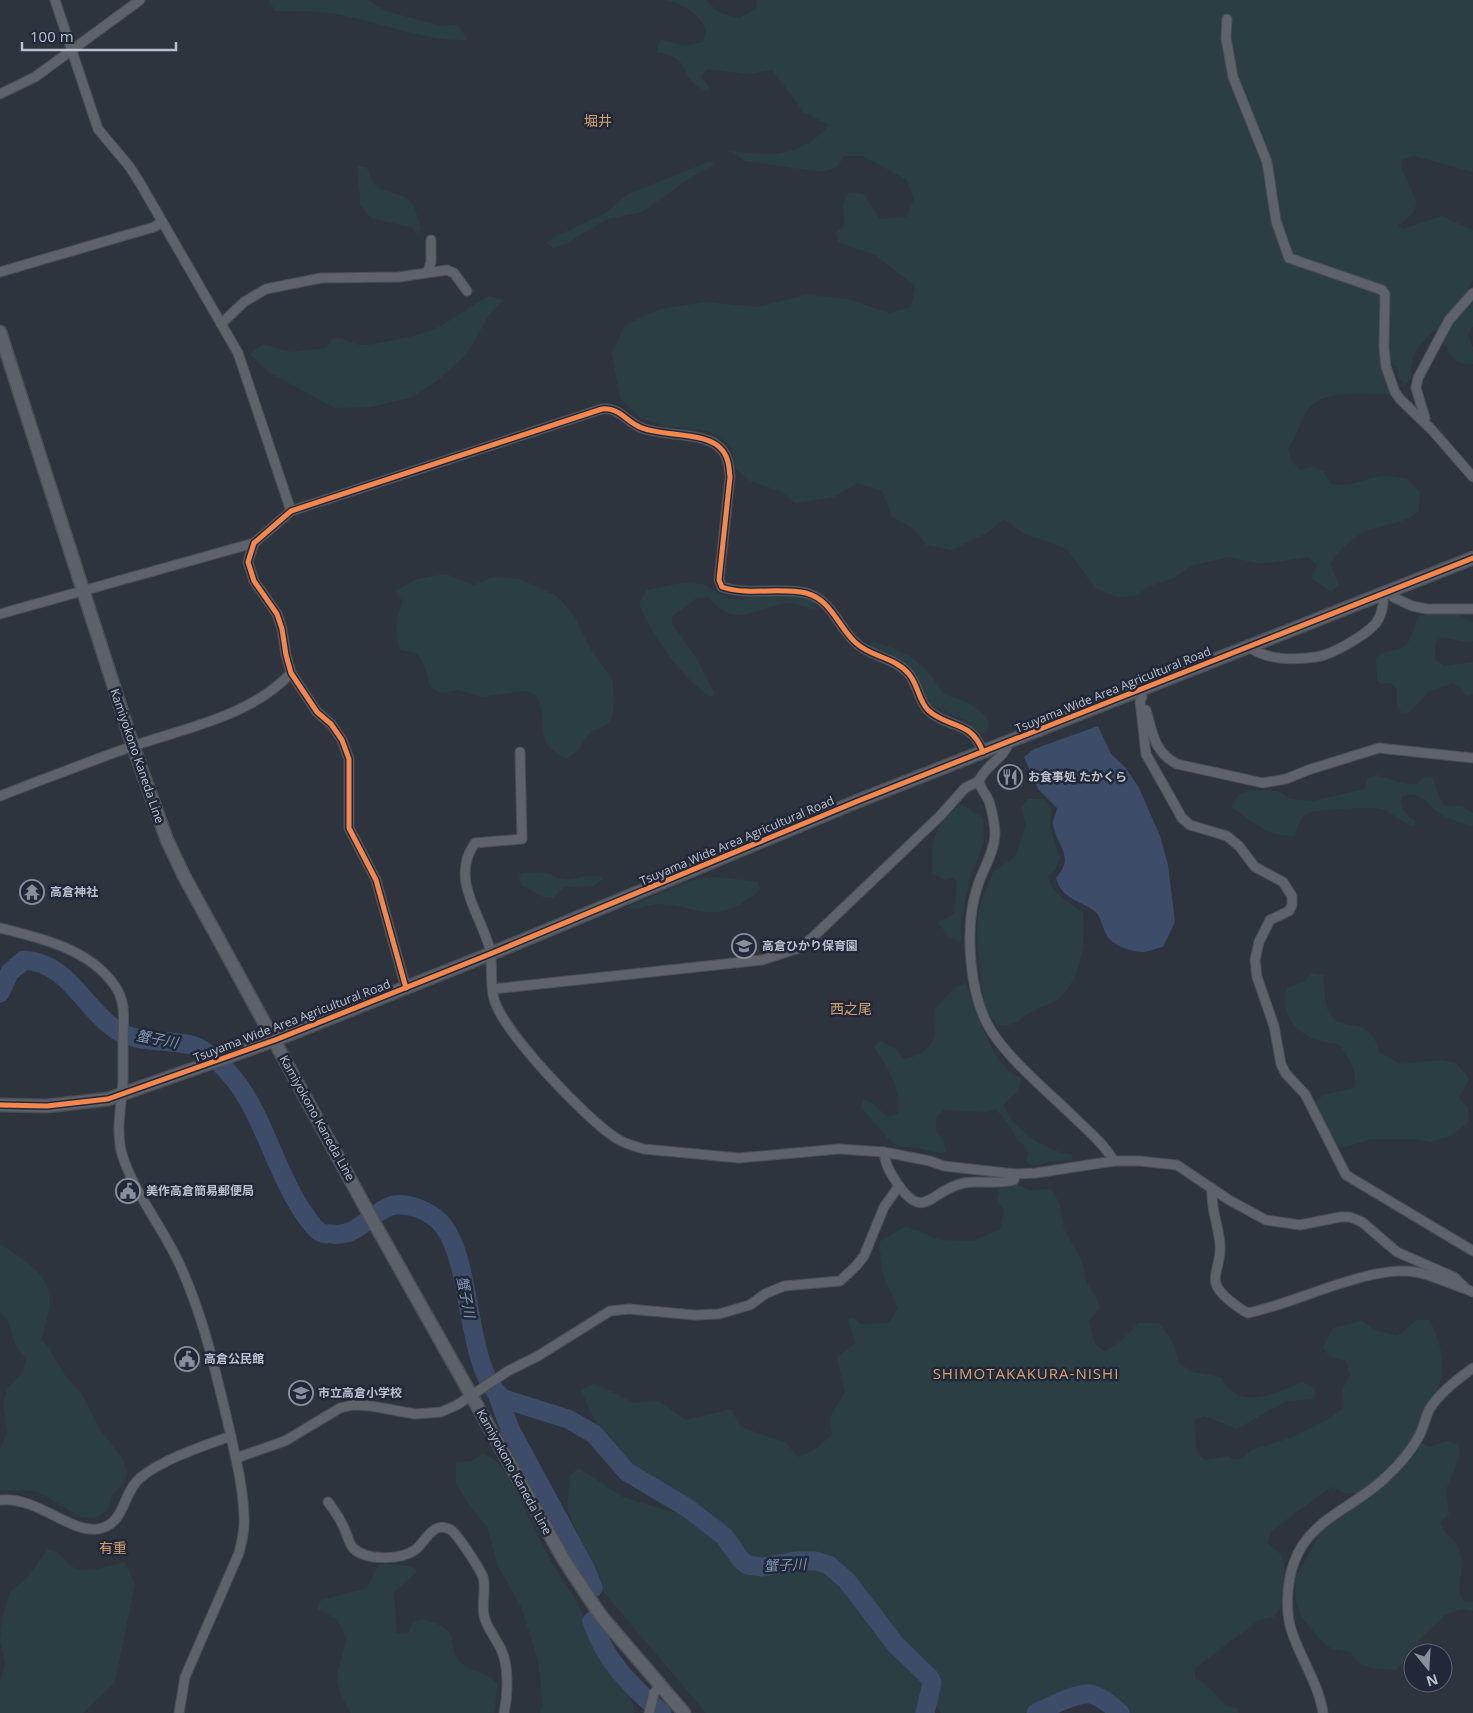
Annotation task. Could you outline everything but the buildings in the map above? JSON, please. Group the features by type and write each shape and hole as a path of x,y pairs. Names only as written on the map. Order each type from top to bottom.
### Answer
{"street":[{"path":"55,0 73,51 90,110 98,129 129,166 238,353 292,511"},
{"path":"0,94 35,78 73,51 102,26 140,0"},
{"path":"1227,19 1226,38 1233,77 1266,162 1276,221 1285,252 1293,261 1382,290 1386,294 1384,347 1389,379 1400,399 1424,422 1473,477"},
{"path":"0,272 154,227 162,222"},
{"path":"428,271 431,240"},
{"path":"221,324 244,302 266,289 334,277 364,279 399,277 428,271 447,270 454,273 467,291"},
{"path":"1424,422 1425,418 1416,388 1418,378 1449,320 1473,293"},
{"name":"Kamiyokono Kaneda Line","path":"0,332 133,746 167,840 184,876 368,1212 579,1585 600,1616 657,1689 684,1713"},
{"path":"0,614 254,543 292,511 602,409 614,409 640,428 709,442 723,450 728,461 730,477 719,580 722,587 747,592 806,594 821,600 856,644 900,665 914,680 929,711 971,732 978,740 983,752"},
{"path":"254,543 248,562 251,573 277,614 291,673 316,712 331,724 349,759 349,828 376,880 406,988"},
{"name":"Tsuyama Wide Area Agricultural Road","path":"0,1105 73,1104 121,1095 274,1040 490,954 858,801 1140,693 1249,646 1473,558"},
{"path":"1249,646 1265,656 1316,657 1326,654 1357,638 1376,623 1387,592 1412,606 1427,609 1473,609"},
{"path":"0,796 133,746 230,713 253,701 285,680 291,673"},
{"path":"1140,693 1159,750 1166,758 1178,764 1252,781 1276,782 1379,748 1473,758"},
{"path":"1140,693 1146,754 1182,818 1190,825 1227,836 1239,846 1255,867 1283,882 1289,889 1292,905 1289,911 1270,920 1259,942 1254,960 1257,977 1274,1026 1281,1064 1286,1074 1305,1094 1312,1106 1339,1164 1346,1175 1363,1187 1473,1251"},
{"path":"1009,742 1006,751 981,775 979,781 988,800 995,835 991,854 977,888 970,927 972,962 980,1008 1001,1045 1097,1139 1114,1161"},
{"path":"520,752 522,839 475,843 467,862 466,888 490,954 494,1000 516,1036 560,1088 615,1137 629,1145 679,1154 739,1158 839,1149 884,1152 930,1160 944,1166 1015,1174 1036,1173 1114,1161 1140,1161 1177,1165 1266,1220 1282,1224 1300,1225 1340,1217 1356,1220 1375,1232 1396,1252 1454,1277 1470,1291"},
{"path":"492,989 762,960 799,948 928,828 965,788 979,781"},
{"path":"0,928 50,940 102,971 115,986 123,1001 124,1025 119,1130 122,1154 197,1302 231,1436 244,1501 243,1536 239,1553 185,1677 179,1713"},
{"path":"884,1152 885,1165 910,1200 917,1204 925,1203 956,1185 976,1182 1001,1184 1014,1180 1015,1174"},
{"path":"236,1458 285,1441 340,1408 362,1406 427,1414 441,1412 538,1356 610,1311 629,1309 695,1316 719,1314 750,1305 765,1294 784,1286 840,1281 864,1256 884,1207 900,1186"},
{"path":"1212,1188 1211,1198 1221,1248 1214,1278 1215,1285 1220,1293 1248,1314 1331,1287 1403,1270 1429,1275 1470,1291"},
{"path":"1322,1713 1319,1694 1291,1629 1288,1614 1288,1587 1301,1547 1330,1516 1372,1490 1387,1476 1417,1440 1429,1410 1442,1394 1473,1368"},
{"path":"0,1500 24,1502 85,1528 101,1528 117,1518 131,1487 139,1478 162,1465 231,1436"},
{"path":"328,1502 344,1527 352,1548 374,1556 409,1554 417,1549 430,1532 441,1527 451,1530 483,1577 482,1608 485,1620 502,1651 505,1666 504,1713"},
{"path":"648,1712 657,1689"}],"shaded area":[{"path":"269,0 367,0 386,11 441,26 458,25 468,40 424,36 333,14 275,11"},
{"path":"666,0 706,0 718,12 739,18 756,9 757,0 1473,0 1473,172 1414,156 1402,159 1401,167 1417,203 1413,213 1398,226 1403,229 1442,216 1473,230 1473,280 1466,293 1473,297 1473,326 1468,334 1473,348 1473,364 1460,363 1455,360 1445,345 1442,333 1434,330 1416,351 1412,361 1411,378 1405,384 1399,378 1396,366 1388,361 1385,366 1384,375 1389,394 1343,394 1321,399 1312,405 1305,414 1288,449 1292,462 1301,470 1313,466 1323,471 1331,484 1346,485 1386,476 1407,479 1420,492 1419,511 1396,523 1364,532 1339,551 1330,564 1339,585 1331,592 1311,578 1317,565 1309,557 1261,564 1229,557 1191,566 1174,578 1150,586 1136,596 1116,597 1095,588 1067,549 1023,533 1004,519 987,533 952,550 926,545 914,529 892,517 882,491 858,483 834,497 795,503 780,491 750,481 736,469 731,446 709,431 666,426 640,418 620,398 612,353 625,325 660,309 706,302 757,307 806,295 848,299 889,313 911,307 915,286 875,255 838,242 836,232 844,226 843,204 849,192 864,194 880,219 906,217 914,200 907,180 863,156 844,156 837,167 822,172 745,161 730,151 759,154 784,153 807,144 829,125 804,112 772,70 748,74 707,69 701,77 709,87 708,91 691,81 682,64 677,59 657,52 660,39 685,46 703,42 706,29 690,10"},
{"path":"710,161 714,165 690,178 642,212 607,219 566,244 553,248 546,243 554,237 606,213 628,194"},
{"path":"358,166 367,168 373,183 380,189 406,197 414,206 421,229 418,234 413,228 371,218 360,205"},
{"path":"489,296 503,300 489,315 467,354 438,380 412,397 372,407 335,408 268,372 250,354 263,344 290,352 326,348 333,338 363,345 411,336 435,329"},
{"path":"446,574 474,585 492,577 521,579 558,597 575,617 587,643 613,681 614,704 611,719 608,723 590,733 572,755 567,758 549,746 545,739 542,714 536,695 525,691 482,697 458,690 442,693 430,687 425,667 417,653 400,650 397,625 398,614 403,602 395,591 417,579"},
{"path":"681,583 703,584 729,599 778,595 802,597 813,601 815,609 789,603 737,615 728,613 718,607 708,597 697,598 672,616 672,624 697,659 715,694 711,697 689,680 659,642 639,603 647,590"},
{"path":"1420,615 1459,615 1473,622 1473,640 1470,643 1442,637 1435,642 1435,659 1444,666 1473,662 1473,694 1466,696 1461,687 1453,683 1428,692 1410,712 1402,713 1397,705 1397,689 1391,683 1381,684 1377,680 1376,658 1382,653 1401,648 1407,643 1412,636"},
{"path":"874,642 911,657 929,673 945,695 975,707 989,722 987,732 980,735 968,722 928,703 910,669 898,659 872,650 869,645"},
{"path":"1377,775 1405,784 1416,784 1424,777 1433,778 1439,797 1445,806 1462,806 1473,813 1473,826 1446,817 1420,797 1414,795 1401,797 1403,808 1415,821 1415,826 1376,808 1332,810 1305,815 1299,823 1295,836 1269,832 1232,807 1238,795 1251,790 1279,791 1290,799 1313,801 1365,789 1367,779"},
{"path":"1028,799 1043,799 1052,809 1050,822 1060,859 1055,870 1048,875 1049,881 1056,892 1083,912 1083,946 1074,979 1061,997 1016,1023 998,1026 986,1009 981,982 977,937 978,911 993,872 1015,857 1026,825 1021,808"},
{"path":"960,804 983,818 984,841 970,879 961,920 961,942 948,936 938,922 954,914 957,881 952,877 945,880 932,873 932,850 935,834"},
{"path":"523,873 547,873 567,880 587,876 604,878 594,886 564,887 553,898 543,897 521,885 519,877"},
{"path":"719,877 758,882 760,889 742,903 720,912 701,911 660,904 634,909 626,907 699,878"},
{"path":"1312,973 1323,975 1328,1011 1334,1019 1362,1027 1369,1032 1375,1039 1379,1052 1400,1064 1440,1060 1456,1063 1469,1079 1459,1098 1468,1107 1469,1122 1452,1135 1431,1142 1415,1139 1372,1139 1342,1148 1333,1142 1315,1102 1323,1095 1354,1088 1354,1070 1349,1059 1338,1044 1306,1035 1291,1021 1286,1011 1287,988 1304,982"},
{"path":"966,984 980,1023 994,1051 1011,1072 1021,1078 1019,1090 1004,1104 1008,1113 1014,1122 1032,1138 1053,1149 1073,1155 1072,1160 1048,1162 1032,1166 1026,1161 1028,1154 1025,1146 1017,1140 1011,1128 996,1109 987,1112 944,1110 936,1117 936,1131 943,1139 946,1152 940,1153 920,1148 902,1147 895,1144 861,1107 863,1100 870,1101 888,1117 898,1113 899,1104 896,1086 874,1047 879,1041 895,1048 904,1059 928,1048 934,1036 935,1009 954,988"},
{"path":"1016,1184 1029,1190 1051,1189 1060,1204 1064,1229 1082,1261 1087,1284 1097,1298 1100,1308 1089,1321 1095,1344 1105,1351 1117,1345 1139,1323 1159,1323 1172,1340 1179,1363 1192,1372 1221,1377 1228,1388 1237,1394 1247,1397 1269,1395 1302,1382 1315,1389 1314,1399 1286,1401 1237,1429 1204,1416 1194,1421 1197,1454 1205,1460 1229,1456 1233,1460 1243,1458 1252,1450 1293,1437 1329,1419 1344,1407 1342,1390 1350,1375 1346,1361 1329,1356 1323,1347 1333,1328 1362,1321 1374,1330 1398,1336 1416,1320 1429,1320 1437,1336 1441,1354 1442,1373 1437,1390 1421,1420 1420,1434 1422,1443 1429,1447 1447,1441 1459,1445 1460,1455 1446,1490 1449,1515 1440,1522 1459,1549 1462,1561 1461,1597 1464,1602 1473,1602 1473,1611 1462,1609 1445,1615 1418,1643 1403,1643 1403,1663 1395,1670 1364,1666 1354,1658 1351,1652 1332,1649 1322,1642 1301,1616 1296,1602 1295,1579 1323,1527 1356,1505 1354,1494 1344,1493 1331,1487 1271,1531 1268,1544 1281,1554 1285,1567 1282,1606 1274,1617 1259,1620 1195,1668 1195,1678 1207,1685 1226,1706 1238,1708 1238,1713 1125,1713 1112,1701 1090,1692 1058,1698 1024,1713 941,1713 935,1704 918,1713 706,1713 601,1589 567,1508 570,1475 579,1468 623,1497 675,1513 686,1500 643,1476 621,1458 598,1427 581,1390 595,1383 634,1403 659,1401 686,1420 731,1409 741,1427 786,1443 798,1457 812,1451 832,1435 830,1417 845,1392 837,1358 855,1343 848,1319 853,1317 860,1324 889,1323 898,1308 883,1275 879,1242 906,1226 940,1240 973,1241 1000,1229 1004,1211 997,1199 999,1189"},
{"path":"0,1244 29,1264 45,1282 49,1293 49,1306 41,1340 47,1345 66,1377 81,1393 101,1431 123,1459 127,1472 124,1484 112,1495 108,1510 96,1518 81,1517 36,1491 0,1490 0,1450 7,1432 3,1403 8,1388 23,1372 26,1359 16,1346 7,1319 0,1312"},
{"path":"483,1454 495,1460 508,1475 550,1560 578,1603 591,1636 605,1663 627,1691 633,1704 634,1713 540,1713 543,1704 538,1660 522,1609 498,1566 487,1527 470,1506 456,1484 456,1462 470,1461"},
{"path":"48,1549 61,1556 69,1565 78,1569 99,1569 125,1562 135,1584 115,1682 83,1713 0,1713 0,1683 5,1664 0,1640 3,1615 10,1592 27,1578"},
{"path":"379,1564 412,1566 417,1572 394,1592 397,1633 408,1634 413,1622 424,1619 446,1629 451,1636 456,1657 459,1661 468,1668 490,1677 498,1685 494,1713 351,1713 340,1692 337,1677 347,1639 337,1619 317,1609 321,1600 367,1588"}],"water":[{"path":"1098,726 1111,754 1126,768 1139,788 1160,836 1168,865 1175,922 1163,947 1146,952 1139,952 1117,945 1106,934 1096,912 1071,898 1058,885 1056,878 1062,870 1065,857 1053,823 1057,808 1038,789 1024,757 1034,749"}],"waterway":[{"name":"蟹子川","path":"0,993 10,972 24,960 39,963 52,968 63,976 101,1017 120,1032 140,1039 192,1045 207,1053 240,1086 250,1102 291,1193 309,1221 321,1233 340,1234 349,1232 383,1209 394,1205 406,1205 417,1208 437,1219 454,1245 461,1267 482,1366 491,1385 504,1399 568,1419 594,1434 627,1472 686,1507 724,1536 741,1560 747,1565 763,1567 796,1561 816,1561 829,1565 847,1581 896,1645 930,1678 932,1683 925,1713"},
{"path":"497,1394 510,1429 586,1570 593,1588"},
{"path":"592,1621 604,1648 620,1672 662,1713"},
{"name":"蟹子川","path":"1036,1713 1083,1694 1093,1695 1102,1699 1120,1713"}],"cycle path":[{"path":"406,988 376,880 349,828 349,759 342,740 331,724 317,712 291,673 277,614 254,581 248,562 254,543 291,511 602,409 614,410 636,425 651,431 708,440 725,454 730,477 719,580 722,587 743,591 795,591 815,597 828,608 850,637 862,648 889,660 908,673 928,710 943,720 966,729 978,742 983,752"},
{"path":"0,1105 47,1106 108,1099 275,1040 490,954 858,801 1473,558"}],"place":[{"name":"お食事処 たかくら","path":"1010,777"},
{"name":"高倉神社","path":"32,892"},
{"name":"高倉ひかり保育園","path":"744,946"},
{"name":"美作高倉簡易郵便局","path":"128,1191"},
{"name":"高倉公民館","path":"187,1359"},
{"name":"市立高倉小学校","path":"301,1393"}],"district":[{"name":"堀井","path":"598,121"},
{"name":"西之尾","path":"851,1009"},
{"name":"SHIMOTAKAKURA-NISHI","path":"1026,1374"},
{"name":"有重","path":"113,1548"}]}
